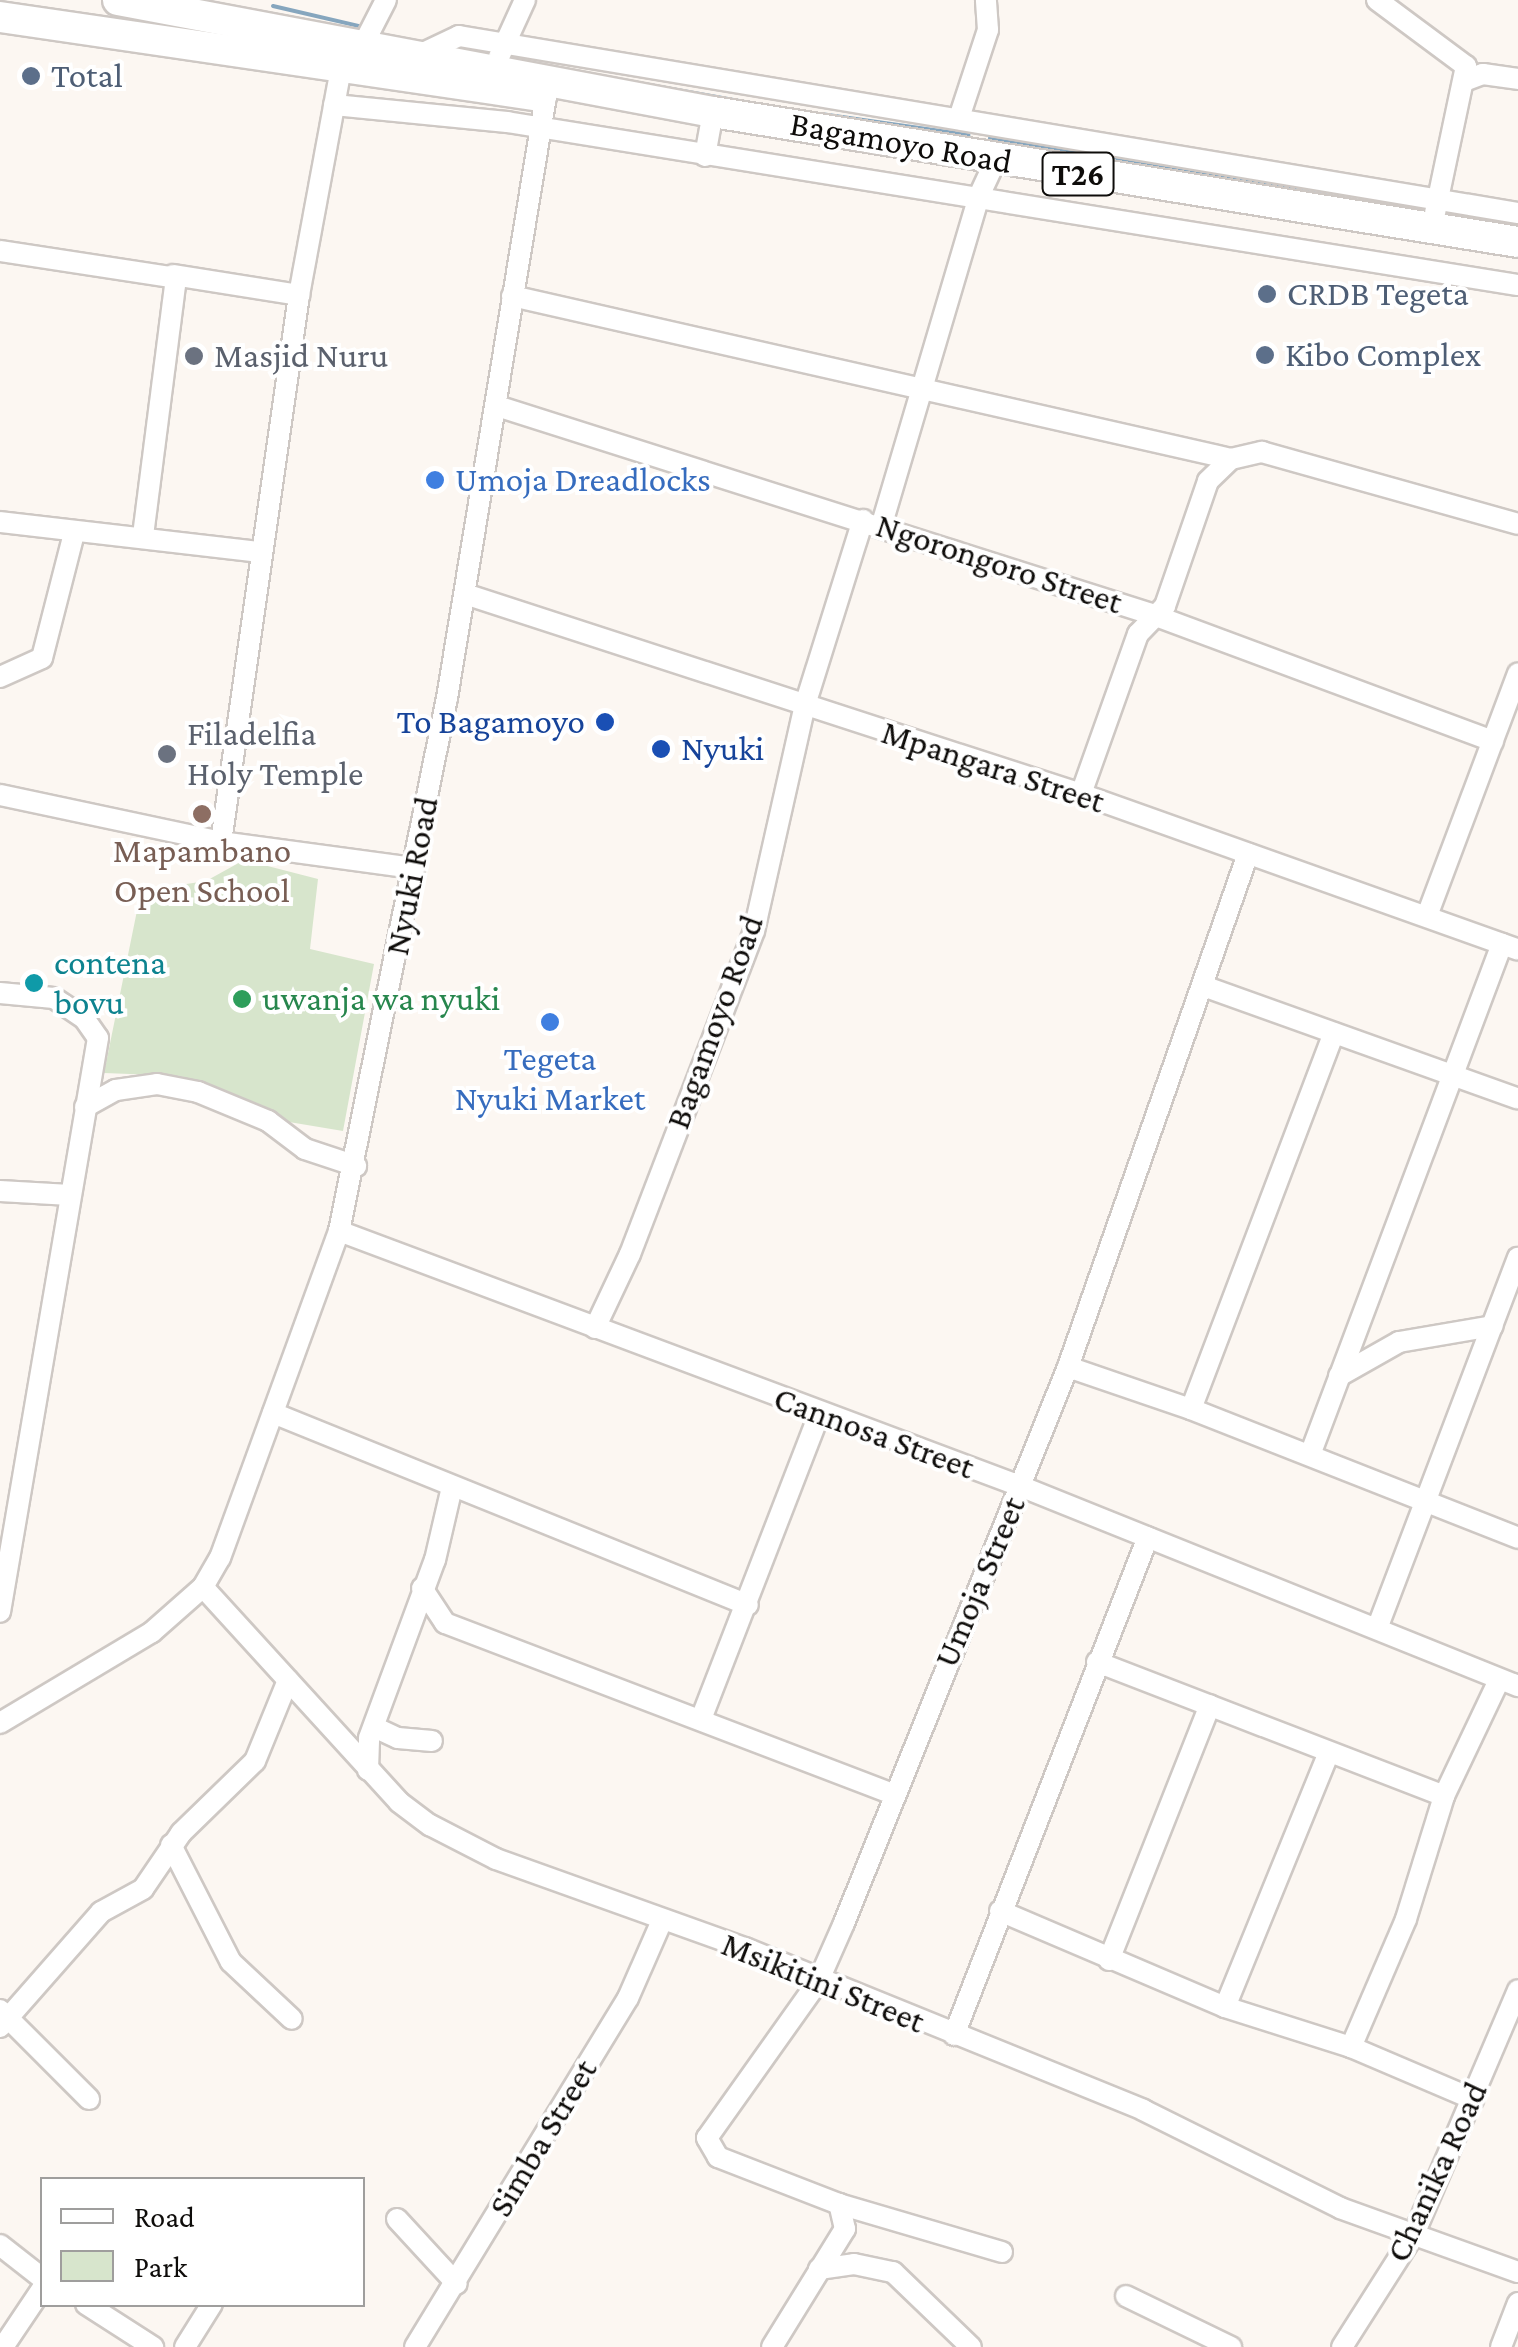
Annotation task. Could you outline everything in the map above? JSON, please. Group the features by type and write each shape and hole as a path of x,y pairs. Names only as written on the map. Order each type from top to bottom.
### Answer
{"highway":[{"name":"Bagamoyo Road","path":"118,0 421,54 499,57 548,88"},
{"name":"Bagamoyo Road","path":"0,17 341,69 639,98 713,112 774,107 987,158 1434,216 1518,242"}],"street":[{"path":"364,43 386,0"},
{"path":"526,0 499,57 774,107 959,118 1372,184 1434,216 1518,214"},
{"path":"959,118 988,30 986,0"},
{"path":"1376,0 1457,56 1467,80 1434,216"},
{"path":"221,842 298,295 341,69"},
{"path":"1467,80 1483,74 1518,79"},
{"name":"Nyuki Road","path":"0,1723 152,1632 203,1587 339,1231 356,1166 465,594 548,88"},
{"path":"334,104 540,129 979,196 1518,285"},
{"path":"705,156 713,112"},
{"name":"Bagamoyo Road","path":"595,1328 630,1254 754,931 805,705 923,391 979,196 987,158 987,124"},
{"path":"0,251 298,295"},
{"path":"142,537 177,286 173,275"},
{"path":"512,296 1231,458 1262,452 1518,524"},
{"name":"Ngorongoro Street","path":"497,406 1151,614 1493,742"},
{"path":"1082,794 1151,614 1165,606 1208,481 1231,458"},
{"path":"0,522 259,552"},
{"path":"0,676 42,658 74,533"},
{"name":"Mpangara Street","path":"465,594 1082,794 1428,913 1510,947"},
{"path":"1428,913 1518,673"},
{"path":"0,780 11,797 221,842 414,868"},
{"name":"Umoja Street","path":"839,2204 718,2157 707,2144 712,2127 818,1982 1068,1367 1206,987 1248,854"},
{"path":"1310,1455 1455,1074 1510,947"},
{"path":"1206,987 1518,1099"},
{"path":"0,993 54,998 94,1030 98,1054 85,1107 0,1612"},
{"path":"1191,1409 1334,1033"},
{"path":"85,1107 130,1088 157,1084 198,1092 268,1121 304,1148 356,1166"},
{"path":"0,1191 70,1196"},
{"name":"Cannosa Street","path":"339,1231 1020,1486 1378,1626 1509,1683"},
{"path":"1378,1626 1429,1502 1518,1258"},
{"path":"1340,1376 1399,1342 1492,1326"},
{"path":"1068,1367 1191,1409 1518,1538"},
{"path":"272,1413 748,1604"},
{"path":"701,1719 820,1414"},
{"path":"368,1770 374,1727 452,1487"},
{"path":"954,2035 1148,1537"},
{"name":"Msikitini Street","path":"203,1587 368,1770 430,1825 496,1859 661,1923 745,1948 818,1982 1143,2110 1340,2208 1518,2272"},
{"path":"422,1588 445,1622 893,1794"},
{"path":"1097,1662 1444,1796"},
{"path":"89,2099 2,2018 101,1912 143,1889 171,1845 264,1750 288,1680"},
{"path":"1351,2047 1406,1920 1444,1796 1509,1683"},
{"path":"1109,1960 1210,1705"},
{"path":"374,1727 398,1738 432,1741"},
{"path":"1225,2008 1328,1754"},
{"path":"171,1845 231,1962 292,2019"},
{"path":"1000,1911 1225,2008 1351,2047 1472,2100"},
{"name":"Simba Street","path":"414,2347 457,2284 628,1998 661,1923"},
{"name":"Chanika Road","path":"1342,2347 1414,2234 1518,1990"},
{"path":"772,2347 845,2229 839,2204 1002,2252"},
{"path":"397,2220 457,2284"},
{"path":"0,2245 40,2276"},
{"path":"820,2270 854,2264 893,2272 971,2347"},
{"path":"3,2347 40,2292"},
{"path":"1126,2296 1232,2347"},
{"path":"1501,2347 1518,2302"},
{"path":"91,2307 153,2347"},
{"path":"185,2347 210,2307"}],"green space":[{"name":"uwanja wa nyuki","path":"244,860 318,879 310,949 374,964 343,1131 289,1122 181,1076 104,1073 141,891 206,881"}],"waterway":[{"path":"273,6 363,27"},
{"path":"627,81 756,104"},
{"path":"821,114 969,135"},
{"path":"990,138 1357,201"}],"place":[{"name":"Total","path":"31,76"},
{"name":"CRDB Tegeta","path":"1267,294"},
{"name":"Kibo Complex","path":"1265,355"},
{"name":"Masjid Nuru","path":"194,356"},
{"name":"Umoja Dreadlocks","path":"435,480"},
{"name":"To Bagamoyo","path":"605,722"},
{"name":"Nyuki","path":"661,749"},
{"name":"Filadelfia Holy Temple","path":"167,754"},
{"name":"Mapambano Open School","path":"202,814"},
{"name":"contena bovu","path":"34,983"},
{"name":"uwanja wa nyuki","path":"242,999"},
{"name":"Tegeta Nyuki Market","path":"550,1022"}]}
